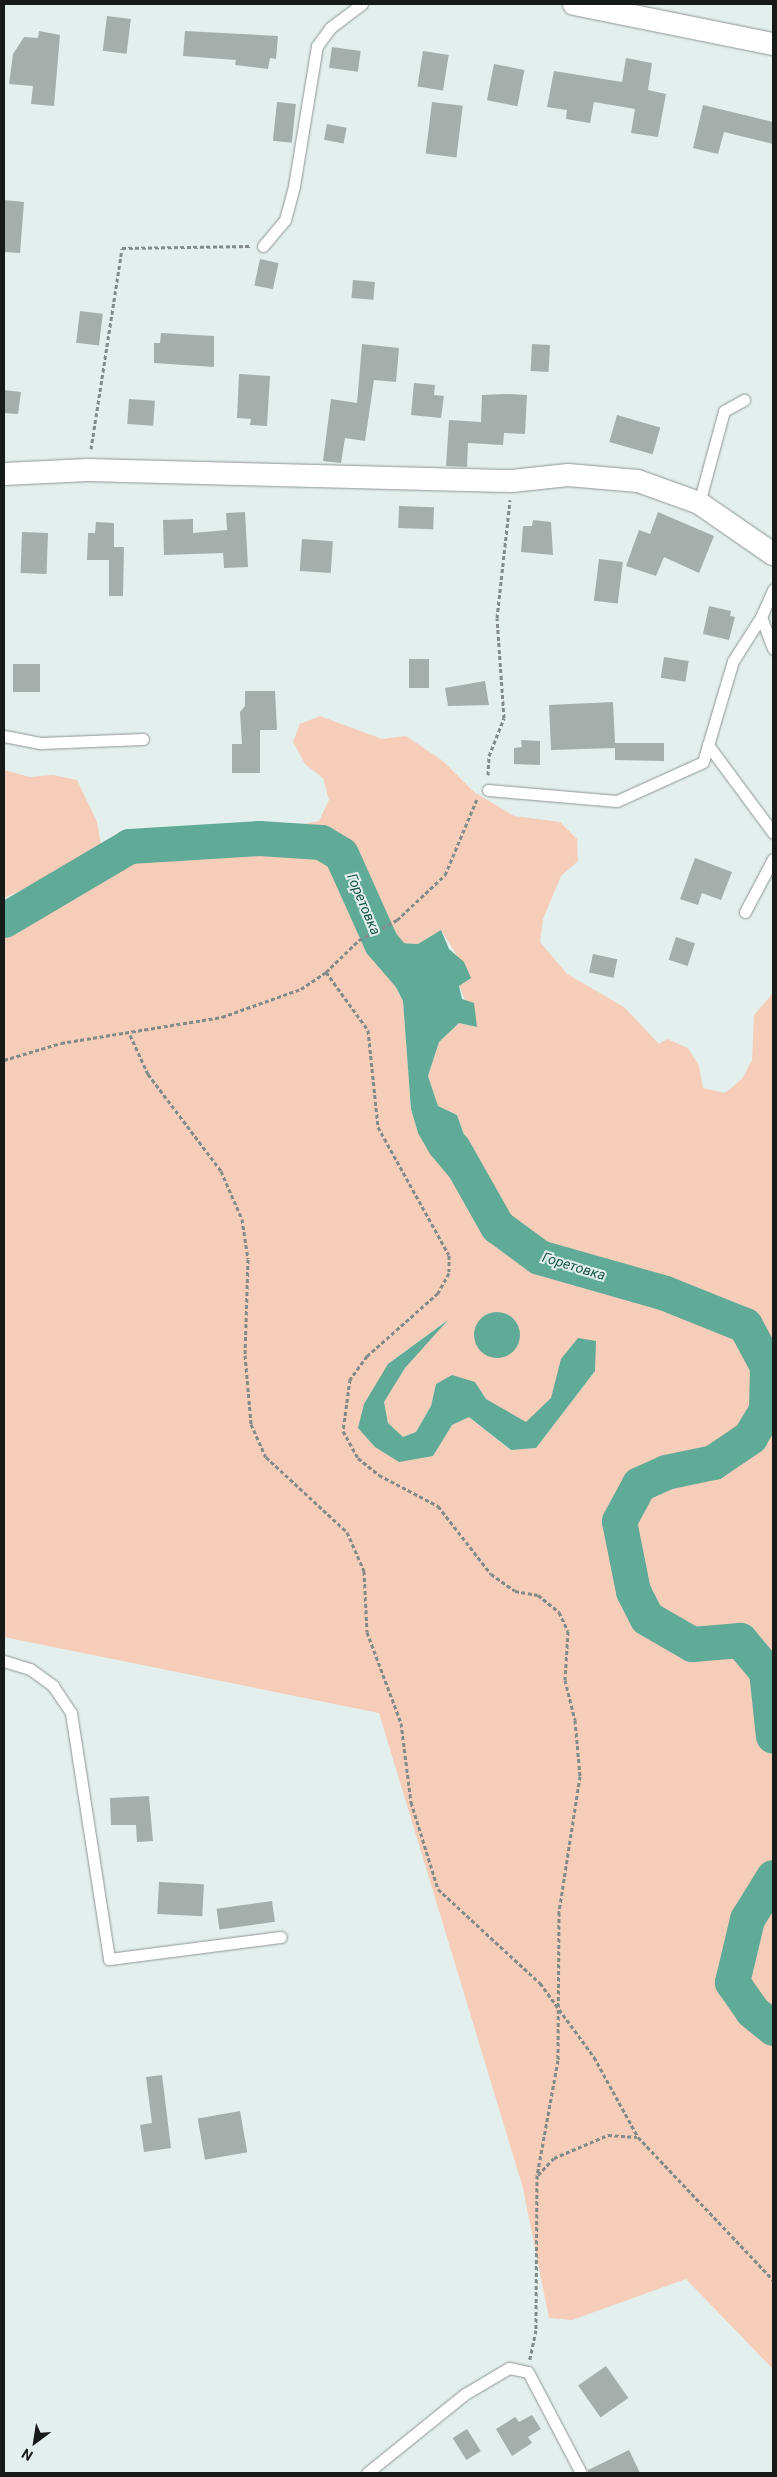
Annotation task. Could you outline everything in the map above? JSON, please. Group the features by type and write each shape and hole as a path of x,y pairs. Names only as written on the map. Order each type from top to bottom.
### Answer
{"street":[{"path":"582,4 773,44"},
{"path":"4,474 88,470 512,481 568,476 638,482 699,503 773,554"}],"lane":[{"path":"263,246 285,220 294,186 317,46 330,28 362,4"},
{"path":"699,503 724,411 744,400"},
{"path":"488,790 617,801 703,762 732,661 761,617 773,590"},
{"path":"761,617 773,649"},
{"path":"4,736 41,743 143,739"},
{"path":"708,745 773,833"},
{"path":"745,912 773,859"},
{"path":"4,1661 37,1674 53,1686 72,1713 108,1959 281,1937"},
{"path":"367,2473 490,2376 509,2368 528,2372 582,2473"}],"path":[{"path":"88,470 122,248 263,246"},
{"path":"4,1060 61,1043 130,1034 222,1017 301,989 326,972 359,940 397,920 445,874 473,803 488,790 489,756 504,718 497,618 512,481"},
{"path":"326,972 368,1030 378,1127 449,1255 449,1273 438,1293 367,1356 350,1379 344,1431 358,1458 379,1475 438,1506 491,1574 514,1591 538,1596 559,1612 568,1631 564,1680 575,1720 580,1776 559,1912 558,2060 537,2175 536,2330 528,2372"},
{"path":"130,1034 148,1074 221,1172 242,1219 248,1259 245,1355 251,1424 266,1457 347,1532 364,1571 367,1632 401,1723 411,1802 438,1889 540,1983 594,2058 638,2136 773,2280"},
{"path":"537,2175 554,2158 608,2135 638,2136"}],"shaded area":[{"path":"320,716 382,739 406,736 443,761 474,792 514,816 560,822 577,839 578,861 561,876 543,919 540,942 567,974 624,1007 659,1044 667,1039 688,1048 699,1066 703,1088 725,1093 742,1079 752,1060 754,1015 773,993 773,2369 686,2279 572,2320 549,2318 523,2188 379,1713 4,1637 4,931 114,866 186,850 267,848 277,829 319,821 329,800 323,778 305,764 293,742 300,724","holes":["441,930 471,978 459,985 476,1027 459,1023 439,1042 428,1076 438,1106 457,1115 476,1169 484,1177 473,1196 473,1204 418,1133 411,1109 403,1001 373,943 418,944","446,1321 405,1368 384,1402 388,1423 403,1437 416,1432 431,1406 436,1384 475,1382 486,1399 526,1423 551,1398 595,1371 536,1448 510,1450 469,1417 452,1425 433,1456 359,1428 388,1364"]},
{"path":"4,770 30,777 53,775 77,780 97,822 101,845 85,861 4,898"},
{"path":"441,930 449,949 464,962 471,978 459,986 462,999 474,1003 477,1027 459,1023 439,1042 428,1076 438,1106 457,1115 476,1169 484,1177 473,1196 473,1205 430,1154 418,1133 411,1109 403,1001 373,942 418,944"},
{"path":"493,1312 501,1312 510,1316 516,1322 520,1335 516,1348 510,1354 501,1358 493,1358 484,1354 478,1348 474,1339 474,1331 478,1322 484,1316"},
{"path":"448,1320 405,1368 384,1402 388,1423 403,1437 416,1432 431,1406 436,1384 452,1375 475,1382 486,1399 526,1422 551,1398 561,1359 578,1338 596,1341 595,1371 536,1448 511,1450 469,1417 452,1425 433,1456 399,1462 375,1447 358,1428 364,1404 388,1364"}],"building":[{"path":"107,16 131,19 127,54 103,51"},
{"path":"39,31 60,35 54,106 31,104 33,86 9,84 13,54 24,37 38,38"},
{"path":"185,31 278,36 276,59 270,58 268,69 235,65 236,60 183,56"},
{"path":"332,47 361,51 358,72 329,68"},
{"path":"423,51 449,55 443,91 417,87"},
{"path":"626,58 652,63 648,90 666,94 658,137 631,133 635,109 594,102 590,123 566,119 567,110 547,107 554,71 622,82"},
{"path":"494,64 524,70 517,106 487,100"},
{"path":"277,102 296,104 292,143 273,141"},
{"path":"432,102 463,106 456,157 426,154"},
{"path":"703,105 773,122 773,144 724,132 718,154 693,148"},
{"path":"327,124 347,128 344,144 324,140"},
{"path":"4,200 24,202 20,253 4,252"},
{"path":"260,259 279,263 273,289 254,285"},
{"path":"353,280 375,282 373,300 351,298"},
{"path":"80,311 103,314 99,346 76,343"},
{"path":"161,333 214,336 214,367 154,363 154,343 160,343"},
{"path":"362,344 399,348 396,382 374,380 365,441 345,438 341,463 323,461 331,399 357,403"},
{"path":"532,344 550,345 549,372 531,371"},
{"path":"239,374 270,376 267,426 250,425 251,419 237,418"},
{"path":"414,383 435,385 434,395 444,396 441,418 411,415"},
{"path":"4,390 21,392 18,414 4,413"},
{"path":"482,395 527,395 525,434 504,433 503,445 468,443 467,467 446,466 449,420 481,422"},
{"path":"129,399 155,401 153,426 127,424"},
{"path":"617,415 660,427 653,454 609,442"},
{"path":"399,506 434,507 433,529 398,528"},
{"path":"245,512 248,567 224,568 223,553 164,555 163,520 193,519 193,533 227,530 226,513"},
{"path":"658,512 714,536 699,573 664,557 656,576 626,566 639,530 650,534"},
{"path":"533,520 551,522 553,555 521,552 523,526 532,526"},
{"path":"96,522 114,523 114,547 124,547 123,596 109,596 109,560 87,560 88,533 95,533"},
{"path":"22,532 48,533 47,574 21,573"},
{"path":"302,539 333,541 331,573 300,571"},
{"path":"599,559 623,562 618,604 594,601"},
{"path":"709,606 731,611 730,616 735,617 729,640 703,634"},
{"path":"664,657 689,661 685,682 661,678"},
{"path":"409,659 429,659 429,688 409,688"},
{"path":"13,664 40,664 40,692 13,692"},
{"path":"485,681 489,705 448,706 445,688"},
{"path":"245,691 275,691 277,730 260,730 260,773 232,773 232,744 242,744 240,712 245,706"},
{"path":"613,702 615,743 664,743 664,761 615,760 615,748 551,750 549,705"},
{"path":"521,740 540,741 540,765 514,764 514,748 522,747"},
{"path":"695,858 732,872 721,900 702,893 698,905 680,899"},
{"path":"676,937 695,943 688,966 669,960"},
{"path":"593,954 617,959 614,978 589,973"},
{"path":"149,1796 153,1841 137,1842 136,1825 111,1825 110,1798"},
{"path":"159,1882 204,1884 202,1916 157,1914"},
{"path":"272,1901 275,1922 219,1930 217,1909"},
{"path":"162,2075 171,2148 144,2152 140,2125 152,2123 146,2077"},
{"path":"240,2111 247,2152 205,2160 198,2118"},
{"path":"606,2366 628,2398 601,2417 578,2386"},
{"path":"532,2415 541,2429 528,2437 532,2443 512,2456 496,2429 515,2417 519,2422"},
{"path":"467,2429 481,2451 466,2460 453,2438"},
{"path":"629,2450 640,2473 588,2473 588,2470"}],"waterway":[{"name":"Горетовка","path":"4,920 129,846 259,838 321,842 341,854 381,943 412,979"},
{"name":"Горетовка","path":"453,1148 497,1226 539,1257 665,1293 745,1325 767,1366 766,1410 750,1437 713,1462 666,1472 639,1484 619,1521 633,1591 647,1618 692,1644 740,1640 766,1671 773,1736"},
{"name":"Горетовка","path":"773,1877 747,1919 732,1982 752,2011 773,2028"}]}
